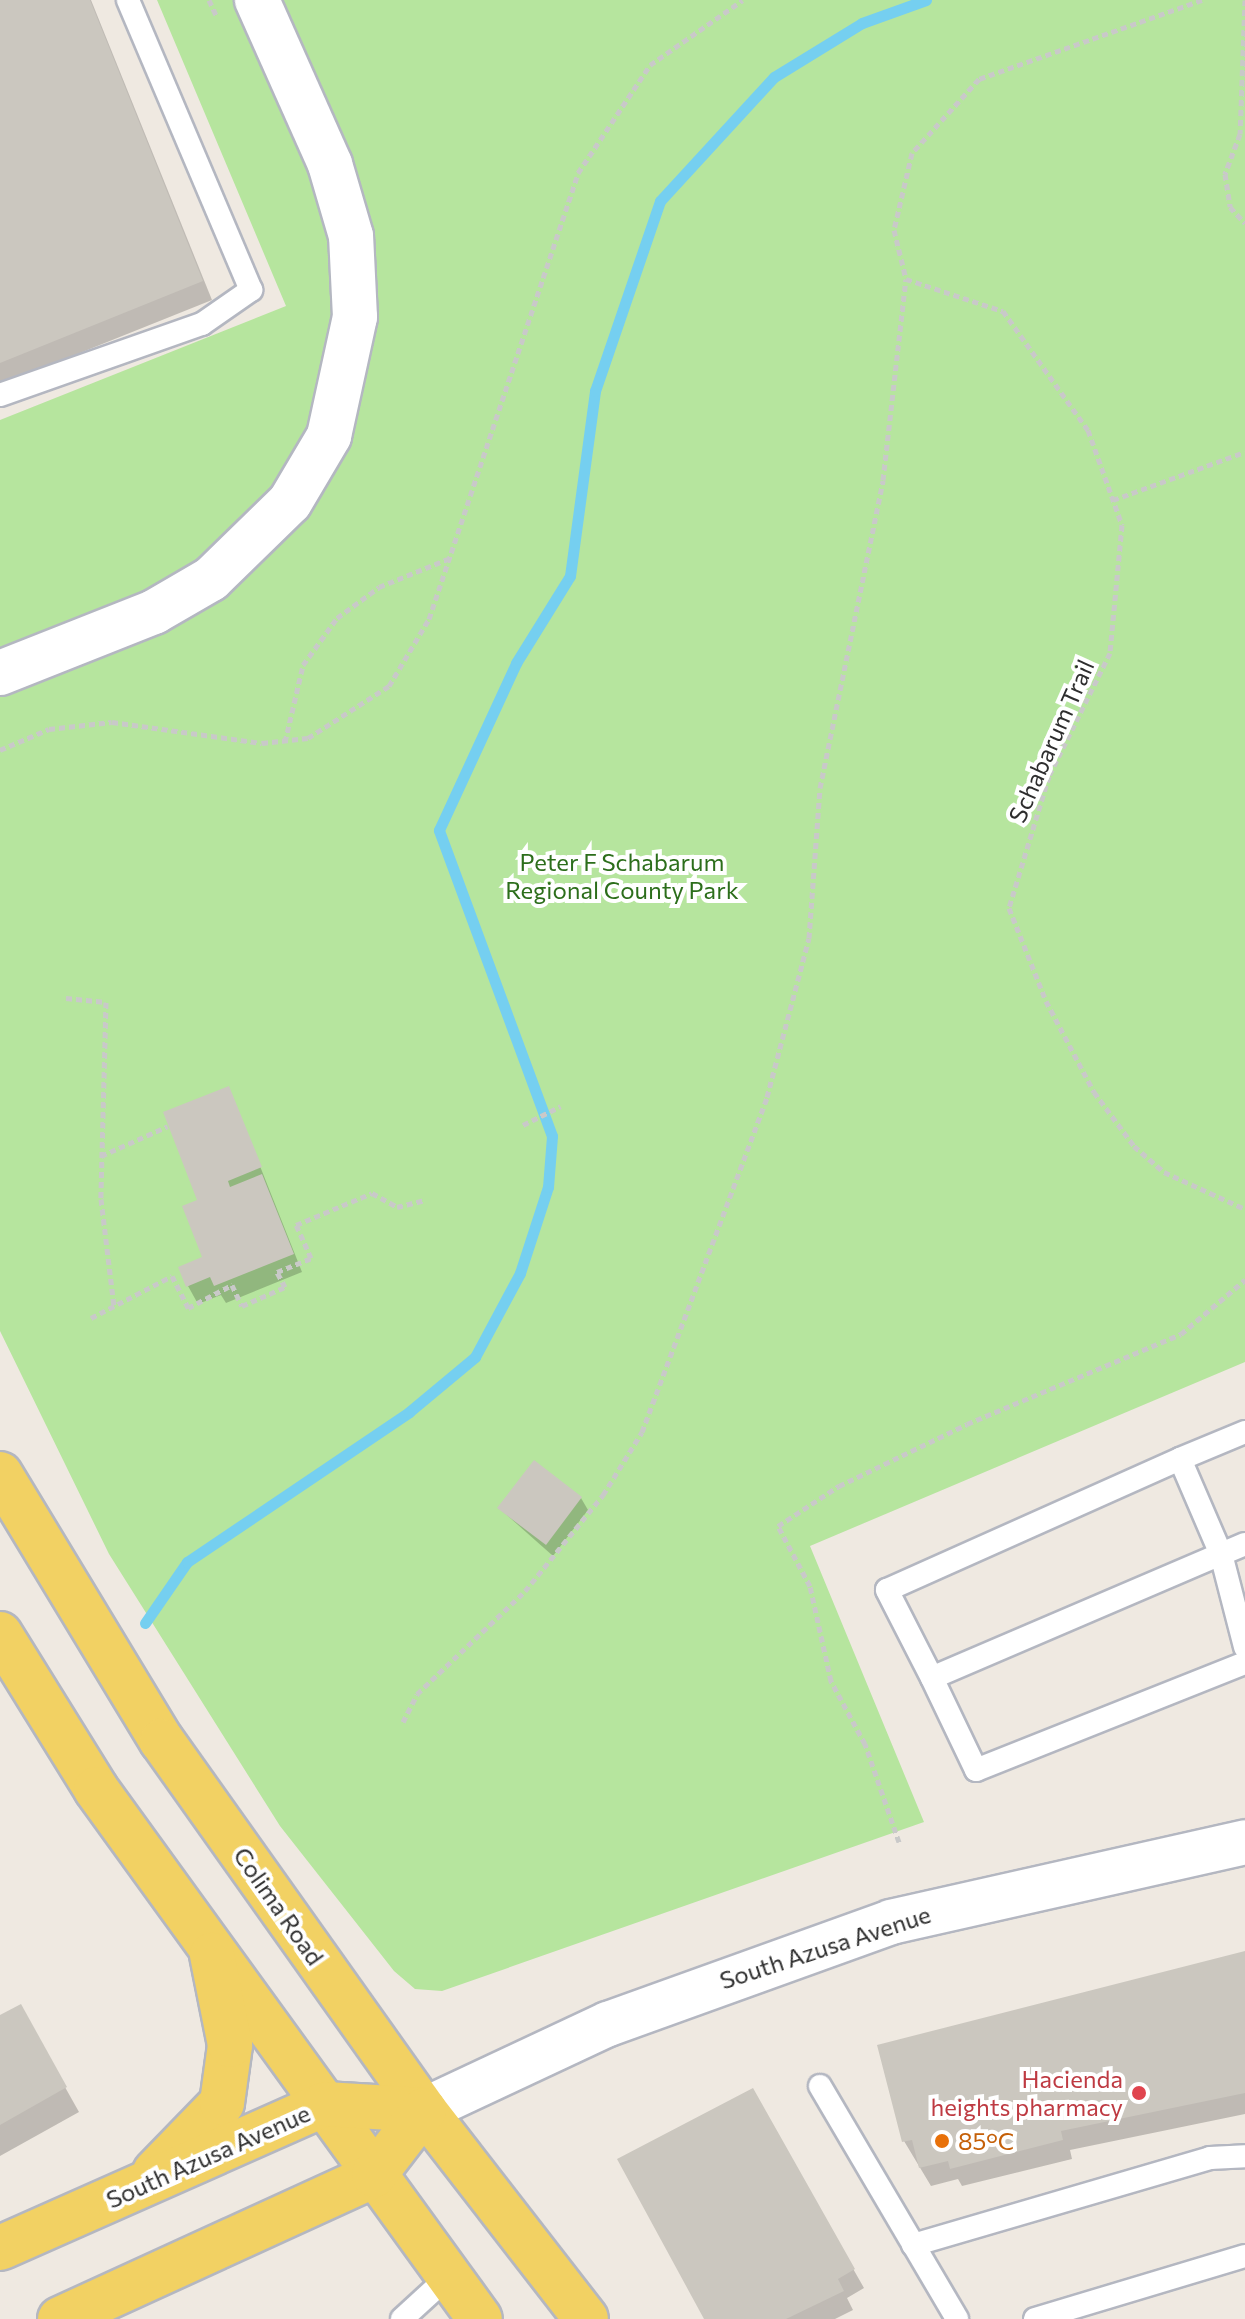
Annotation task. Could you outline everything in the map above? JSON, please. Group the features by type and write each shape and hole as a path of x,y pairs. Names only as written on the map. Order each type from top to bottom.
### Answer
{"main road":[{"name":"Colima Road","path":"0,1474 162,1741 424,2110 586,2319"},
{"path":"0,1634 96,1789 480,2319"},
{"path":"141,2187 222,2103 230,2045 210,1945"},
{"name":"South Azusa Avenue","path":"0,2248 325,2104 424,2110"},
{"name":"South Azusa Avenue","path":"60,2319 374,2175 424,2110"}],"street":[{"path":"0,673 154,612 211,579 290,502 329,436 355,317 351,236 330,164 257,0"},
{"name":"South Azusa Avenue","path":"424,2110 608,2024 891,1922 1245,1842"}],"lane":[{"path":"0,395 202,324 251,290 128,0"},
{"path":"1245,1432 887,1590 976,1770 1245,1663"},
{"path":"1180,1459 1221,1554 1245,1647"},
{"path":"932,1678 1245,1544"},
{"path":"820,2086 957,2319"},
{"path":"913,2245 1210,2158 1245,2156"},
{"path":"1035,2319 1245,2256"},
{"path":"402,2319 449,2276"}],"path":[{"path":"0,750 49,729 112,722 285,742 333,729 389,686 418,643 578,173 650,65 743,0"},
{"path":"403,1722 417,1694 525,1591 603,1495 642,1432 767,1097 809,938 820,788 883,480 906,279 894,230 912,153 941,113 979,79 1015,61 1117,35 1202,0"},
{"path":"1245,0 1240,134 1225,174 1230,207 1245,223"},
{"name":"Schabarum Trail","path":"906,279 1003,311 1088,430 1122,525 1110,653 1049,776 1009,908 1046,1001 1094,1092 1134,1146 1164,1172 1245,1209"},
{"path":"1113,500 1245,452"},
{"path":"285,742 303,665 337,618 379,587 448,559"},
{"path":"66,998 106,1002 101,1156 114,1306"},
{"path":"523,1125 561,1106"},
{"path":"101,1156 168,1126"},
{"path":"91,1318 172,1276 188,1308 232,1285 242,1306 285,1287 277,1272 311,1258 296,1225 372,1193 397,1207 425,1200"},
{"path":"899,1842 865,1744 831,1681 810,1586 778,1526 839,1486 967,1424 1181,1334 1245,1280"}],"green space":[{"name":"Peter F Schabarum Regional County Park","path":"157,0 1245,0 1245,1362 810,1546 924,1822 442,1991 415,1989 394,1971 280,1826 109,1554 0,1331 0,420 286,306"}],"building":[{"path":"0,0 90,0 203,281 0,363"},
{"path":"229,1086 262,1167 228,1181 230,1187 262,1174 294,1254 214,1286 210,1277 186,1287 178,1267 202,1257 182,1206 197,1200 163,1112"},
{"path":"534,1460 582,1497 546,1545 497,1508"},
{"path":"1245,1951 1245,2093 1061,2131 1063,2140 950,2169 948,2161 919,2168 912,2140 902,2142 877,2045"},
{"path":"21,2004 67,2087 0,2125 0,2015"},
{"path":"753,2088 855,2269 838,2279 844,2291 786,2319 704,2319 617,2159"}],"waterway":[{"path":"145,1623 187,1562 409,1412 475,1357 520,1273 548,1187 552,1136 439,830 516,663 570,576 595,391 660,201 774,77 862,23 926,0"}],"place":[{"name":"Hacienda heights pharmacy","path":"1139,2093"},
{"name":"85°C","path":"942,2141"}]}
